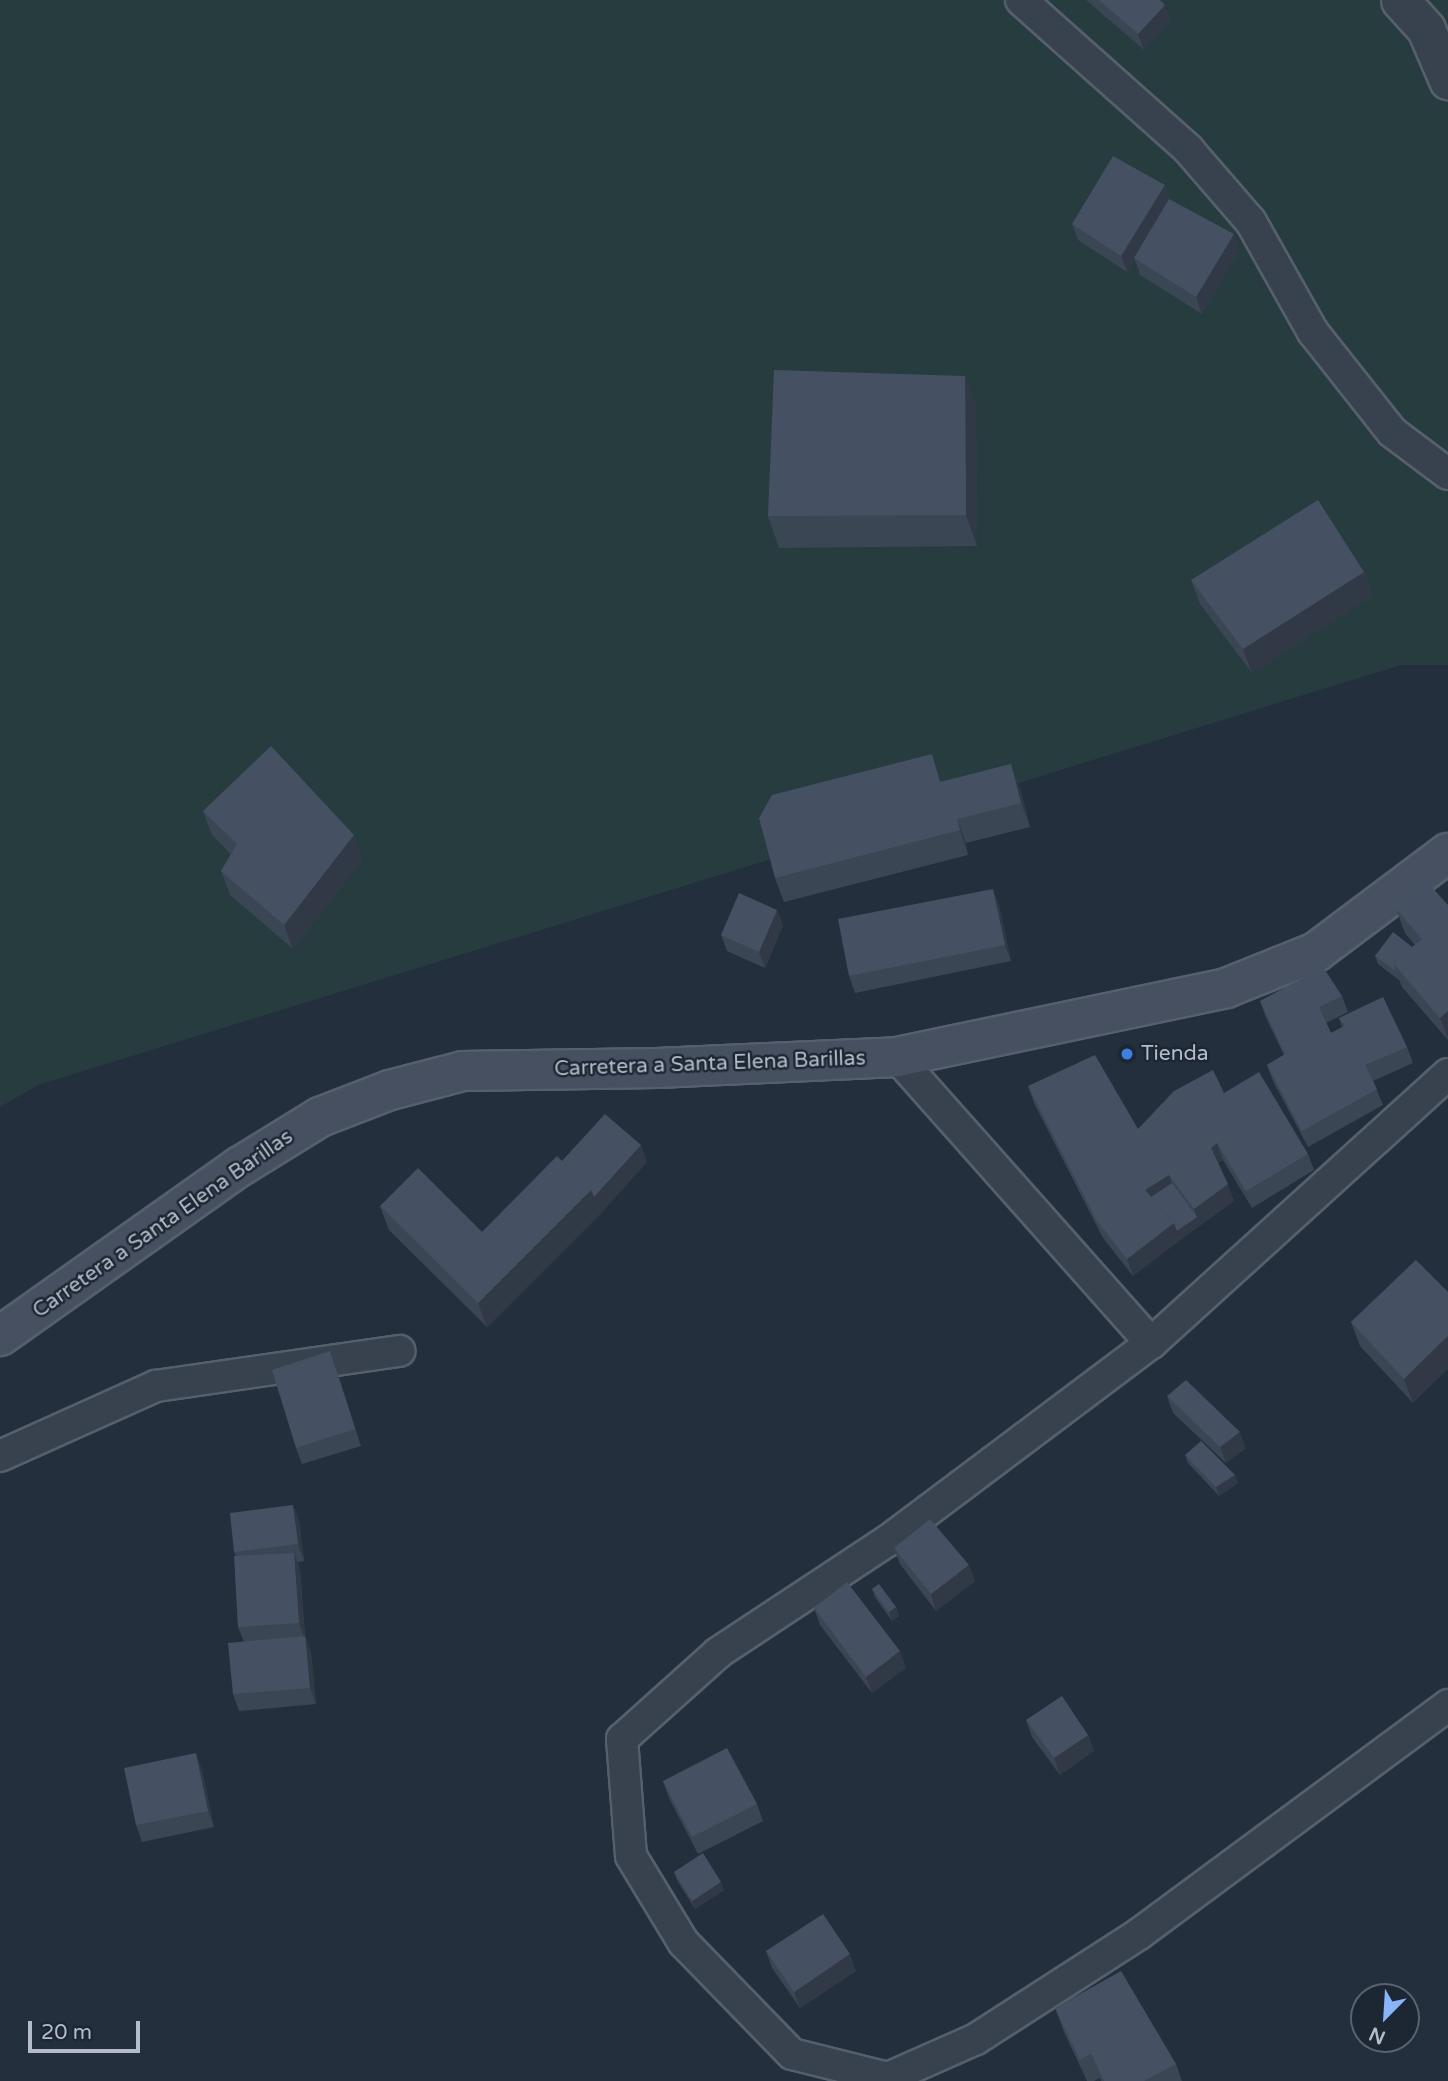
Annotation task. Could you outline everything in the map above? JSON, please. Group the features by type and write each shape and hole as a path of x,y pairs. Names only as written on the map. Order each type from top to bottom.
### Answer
{"main road":[{"name":"Carretera a Santa Elena Barillas","path":"0,1336 239,1167 320,1117 390,1090 463,1071 897,1057 1226,988 1316,953 1448,853"}],"street":[{"path":"1021,0 1188,149 1251,222 1312,332 1392,432 1448,474"},
{"path":"1400,0 1426,29 1448,80"},
{"path":"897,1057 1152,1343"},
{"path":"1448,1074 1152,1343 887,1541 718,1653 622,1739 631,1856 683,1941 792,2054 888,2078 976,2039 1139,1934 1448,1705"},
{"path":"0,1456 156,1386 399,1352"}],"green space":[{"path":"0,0 1448,0 1448,665 1401,665 38,1085 0,1107"}],"building":[{"path":"1099,0 1160,0 1165,5 1138,34"},
{"path":"1113,156 1165,185 1121,256 1072,224"},
{"path":"1169,199 1234,234 1196,297 1134,258"},
{"path":"774,370 965,376 966,515 768,516"},
{"path":"1318,500 1364,572 1243,649 1191,580"},
{"path":"271,746 354,835 284,925 221,871 237,844 203,811"},
{"path":"932,754 940,782 1011,764 1021,803 957,819 960,830 775,878 759,818 772,795"},
{"path":"1427,882 1448,905 1448,1011 1440,1018 1393,963 1422,939 1396,909"},
{"path":"993,889 1005,945 849,976 838,919"},
{"path":"739,893 777,910 759,952 721,935"},
{"path":"1393,932 1412,947 1393,963 1396,971 1375,956"},
{"path":"1323,967 1342,996 1319,1007 1331,1033 1345,1026 1339,1018 1383,997 1407,1047 1365,1065 1377,1089 1302,1131 1267,1065 1285,1054 1260,1001"},
{"path":"1095,1055 1138,1129 1174,1091 1213,1070 1224,1093 1259,1072 1308,1154 1246,1191 1217,1143 1211,1148 1228,1184 1194,1209 1169,1175 1145,1190 1174,1223 1127,1259 1097,1221 1028,1086"},
{"path":"605,1114 641,1145 594,1197 591,1190 562,1161"},
{"path":"557,1156 591,1190 478,1303 380,1206 418,1168 482,1232"},
{"path":"1172,1183 1197,1217 1177,1231 1174,1223 1151,1197"},
{"path":"1416,1260 1448,1292 1448,1336 1404,1379 1351,1322"},
{"path":"330,1351 355,1429 296,1448 272,1370"},
{"path":"1186,1380 1240,1432 1220,1447 1167,1396"},
{"path":"1201,1441 1235,1475 1216,1487 1185,1455"},
{"path":"293,1505 298,1544 234,1552 230,1513"},
{"path":"930,1519 969,1565 931,1594 894,1548"},
{"path":"294,1553 299,1623 238,1627 234,1556"},
{"path":"847,1582 900,1651 866,1677 814,1608"},
{"path":"879,1584 896,1607 889,1612 872,1589"},
{"path":"305,1636 310,1688 233,1694 228,1643"},
{"path":"1062,1696 1088,1735 1054,1758 1026,1720"},
{"path":"727,1748 757,1804 692,1837 663,1781"},
{"path":"196,1753 208,1811 136,1825 124,1768"},
{"path":"703,1853 721,1882 692,1901 674,1872"},
{"path":"823,1914 850,1954 794,1992 766,1951"},
{"path":"1121,1971 1176,2064 1144,2081 1104,2081 1091,2053 1080,2060 1055,2008"}],"place":[{"name":"Tienda","path":"1127,1054"}]}
